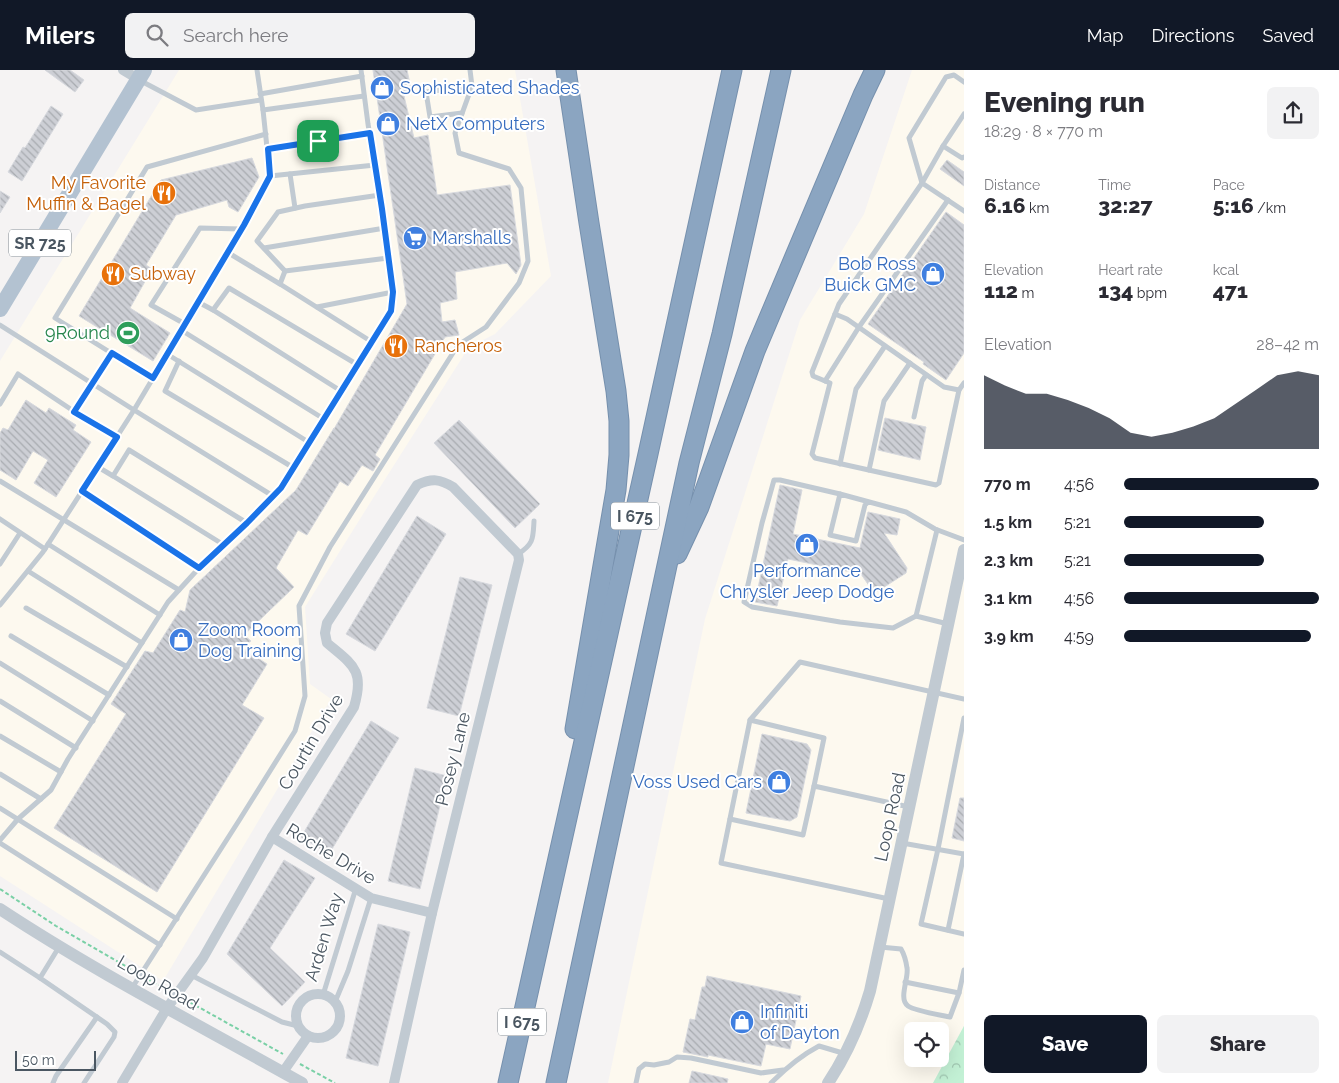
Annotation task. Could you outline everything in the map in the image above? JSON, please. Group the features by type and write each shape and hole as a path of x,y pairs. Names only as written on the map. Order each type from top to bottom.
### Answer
{"highway":[{"path":"536,961 616,490 618,455 619,421 616,391 588,223 566,70"},
{"name":"I 675","path":"508,1083 732,70"},
{"name":"I 675","path":"556,1083 689,463 722,334 781,70"},
{"path":"662,587 699,507 755,350 875,70"}],"main road":[{"name":"SR 725","path":"0,309 141,75"}],"street":[{"path":"123,70 141,75"},
{"name":"Courtin Drive","path":"122,1083 167,1008 203,958 272,837 354,707 359,692 357,674 352,664 327,643 325,633 327,623 417,485 434,480 444,482 453,487 518,554"},
{"name":"Loop Road","path":"828,1083 846,1054 868,999 964,550"},
{"name":"Posey Lane","path":"394,1083 432,914 519,560 518,554"},
{"name":"Roche Drive","path":"272,837 371,898 432,914"},
{"name":"Loop Road","path":"0,909 59,946 302,1083"},
{"name":"Arden Way","path":"298,1026 296,1012 303,1000 309,996 323,995 335,1002 339,1008 340,1016 339,1024 335,1030 322,1038 308,1036"},
{"path":"283,1072 308,1036 298,1026"}],"lane":[{"path":"0,605 46,547 134,410 241,229 270,176 257,70"},
{"path":"160,945 0,842 18,819 51,790 168,602 199,568 281,488 391,311 393,292 361,70"},
{"path":"132,988 295,731 305,696 299,606 330,547 458,345 486,327 520,283 528,262 521,188 509,169 459,153 455,133 472,86 470,70"},
{"path":"141,75 196,110 362,76"},
{"path":"964,82 954,76 946,77 910,138 922,183 964,211"},
{"path":"462,113 430,117 426,92 472,86"},
{"path":"263,110 364,96"},
{"path":"964,114 922,183 839,304 812,372 814,376 830,383 812,454 815,458 936,485 939,483 958,390 964,383"},
{"path":"268,149 370,133"},
{"path":"153,378 54,318 147,167 266,134"},
{"path":"943,146 962,158 964,157"},
{"path":"270,176 375,165"},
{"path":"290,174 295,208"},
{"path":"285,271 257,241 278,212 380,195"},
{"path":"825,381 859,327 948,200"},
{"path":"185,324 151,305 200,228 241,229"},
{"path":"264,248 385,228"},
{"path":"227,252 372,342"},
{"path":"285,271 388,258"},
{"path":"280,284 285,271"},
{"path":"213,310 229,288 358,365"},
{"path":"317,307 393,292"},
{"path":"198,302 341,392"},
{"path":"835,314 859,327 944,387 958,390"},
{"path":"0,325 273,496"},
{"path":"181,330 324,419"},
{"path":"840,464 856,389 885,346"},
{"path":"74,412 112,353"},
{"path":"167,354 310,443"},
{"path":"179,361 165,391 294,468"},
{"path":"869,470 884,401 910,363"},
{"path":"0,404 18,374 74,412 117,437"},
{"path":"914,416 922,381 926,375"},
{"path":"113,476 129,450 247,523"},
{"path":"98,466 224,544"},
{"path":"949,624 916,616 893,628 840,622 752,607 744,602 774,480 840,494 906,512 937,530 964,540"},
{"path":"0,482 178,590"},
{"path":"82,491 199,568"},
{"path":"840,494 830,535 856,541 865,505 868,502"},
{"path":"0,519 20,533 160,615"},
{"path":"518,554 528,548 533,538 534,521"},
{"path":"916,616 937,530"},
{"path":"0,564 20,533"},
{"path":"28,571 142,643"},
{"path":"26,608 128,667"},
{"path":"11,636 110,695"},
{"path":"890,899 721,863 750,720 800,662 964,699"},
{"path":"0,663 92,722"},
{"path":"0,701 76,748"},
{"path":"964,718 921,924 964,934"},
{"path":"730,819 803,835 824,738 750,720"},
{"path":"0,736 61,772"},
{"path":"0,774 40,799"},
{"path":"814,786 910,807"},
{"path":"0,808 177,919"},
{"path":"902,843 964,854 948,930"},
{"name":"Arden Way","path":"323,995 356,888"},
{"path":"335,1002 348,971 371,898"},
{"path":"40,978 59,946"},
{"path":"880,947 901,949 904,954 907,968 903,1000 907,1006 913,1008 950,1017 959,993 964,970"},
{"path":"0,952 112,1028 114,1037 84,1083"},
{"path":"191,975 282,1022 298,1026"},
{"path":"905,982 959,993"},
{"path":"53,1083 98,1017"},
{"path":"771,1083 783,1070 804,1054 819,1046 846,1054"},
{"path":"636,1083 639,1069 645,1064 654,1065 669,1062 678,1057 761,1073 783,1070"}],"path":[{"path":"0,889 56,926 167,990"},
{"path":"188,1001 274,1050"},
{"path":"309,1069 335,1083"}],"shaded area":[{"path":"179,70 515,70 551,276 495,334 469,347 305,607 310,684 331,699 163,981 0,876 0,361"},
{"path":"912,70 964,70 964,1026 949,1054 949,1022 904,1022 904,1067 942,1067 933,1083 608,1083 705,619 800,320 864,214"}],"green space":[{"path":"964,1026 964,1083 933,1083 942,1067 949,1067 949,1054"}],"building":[{"path":"45,70 70,70 84,80 75,92"},
{"path":"373,70 407,70 412,93 404,96 414,138 428,135 437,195 510,185 521,265 516,274 507,263 455,272 457,299 440,303 442,322 455,320 459,335 445,337 375,455 380,459 373,471 362,465 348,486 340,481 307,535 298,530 276,568 294,587 244,635 251,641 241,647 267,664 242,705 264,718 157,892 54,828 126,714 111,704 145,651 153,653 180,610 185,612 190,590 296,490 407,304"},
{"path":"51,106 63,114 22,181 8,172"},
{"path":"252,158 259,177 238,212 229,207 227,200 176,215 146,265 152,269 130,308 170,333 153,361 79,316 161,180"},
{"path":"947,160 964,172 964,186 940,169"},
{"path":"0,191 10,197 0,213"},
{"name":"Bob Ross Buick GMC","path":"946,212 964,225 964,353 946,380 923,364 924,362 868,324"},
{"path":"26,400 46,413 49,408 76,425 73,430 91,442 56,497 34,483 48,460 33,451 16,480 0,470 0,433 3,428 8,430"},
{"path":"885,418 926,427 920,460 878,450"},
{"path":"459,420 540,504 515,528 434,443"},
{"name":"Performance Chrysler Jeep Dodge","path":"780,485 802,490 793,534 860,548 868,512 900,519 897,535 884,533 907,568 906,573 878,591 872,590 861,574 788,559 777,606 755,602"},
{"path":"417,516 446,534 375,651 346,634"},
{"path":"460,577 492,585 459,716 427,708"},
{"path":"371,721 399,738 329,854 301,837"},
{"name":"Voss Used Cars","path":"762,734 807,744 811,750 797,817 790,821 746,813"},
{"path":"415,768 447,776 420,889 388,881"},
{"path":"960,798 964,798 964,841 952,838"},
{"path":"284,860 315,878 270,948 305,982 282,1006 227,954"},
{"path":"378,924 410,932 378,1066 346,1058"},
{"name":"Infiniti of Dayton","path":"707,976 801,996 790,1049 766,1044 761,1066 683,1052 690,1019 695,1020 702,987 705,987"},
{"path":"692,1071 728,1079 727,1083 689,1083"}],"place":[{"name":"Sophisticated Shades","path":"382,88"},
{"name":"NetX Computers","path":"388,124"},
{"name":"My Favorite Muffin & Bagel","path":"164,193"},
{"name":"Marshalls","path":"415,238"},
{"name":"Subway","path":"113,274"},
{"name":"Bob Ross Buick GMC","path":"933,274"},
{"name":"9Round","path":"128,333"},
{"name":"Rancheros","path":"396,346"},
{"name":"Performance Chrysler Jeep Dodge","path":"807,545"},
{"name":"Zoom Room Dog Training","path":"181,640"},
{"name":"Voss Used Cars","path":"779,782"},
{"name":"Infiniti of Dayton","path":"742,1022"}],"route":[{"path":"370,133 393,292 391,311 281,488 199,568 82,491 117,437 74,412 112,353 153,378 244,225 270,176 268,149 318,141 370,133"}]}
